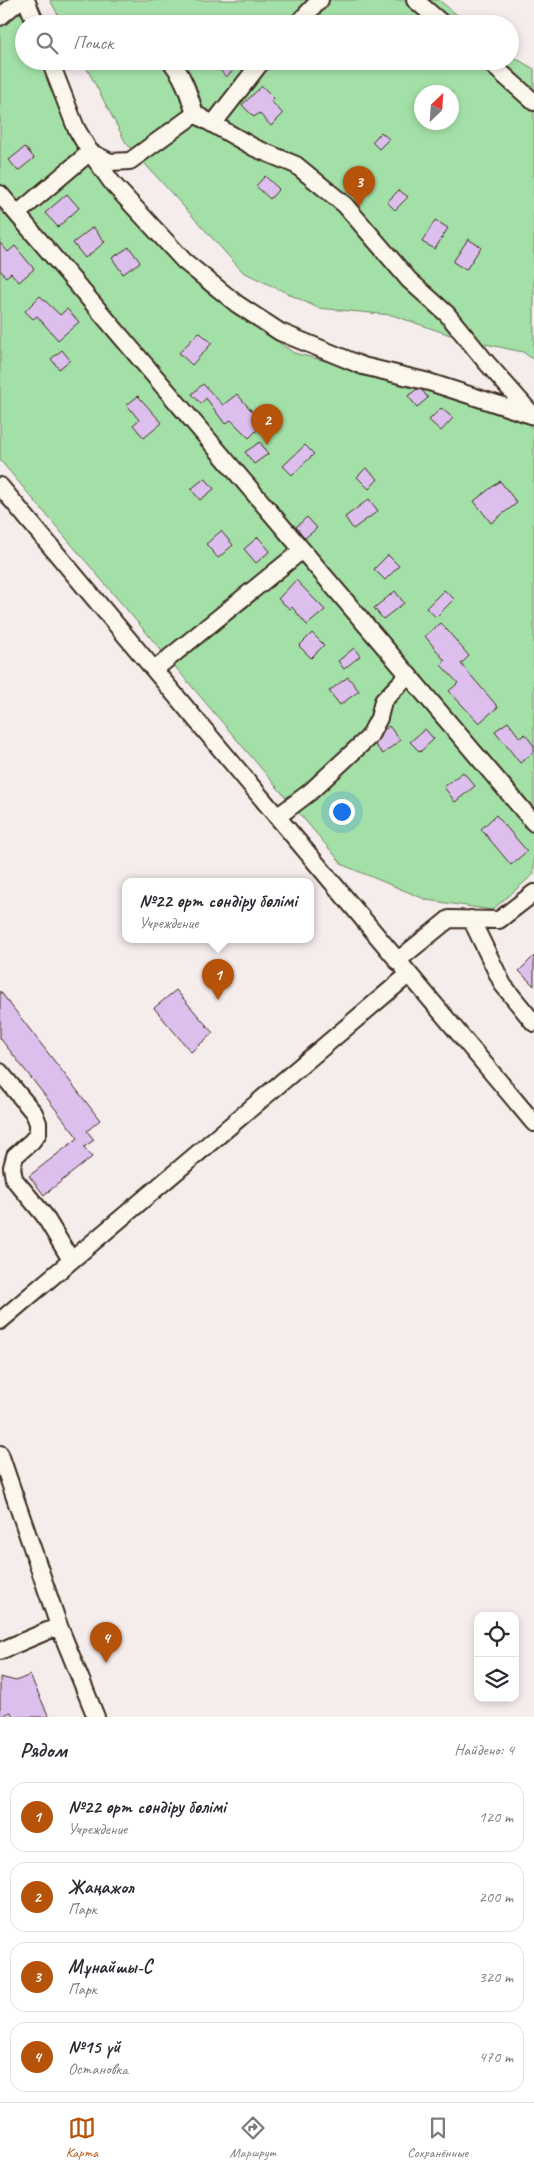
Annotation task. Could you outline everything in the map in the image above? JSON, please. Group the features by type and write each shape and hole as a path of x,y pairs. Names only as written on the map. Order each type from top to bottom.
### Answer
{"street":[{"path":"0,17 20,0"},
{"path":"26,0 32,15"},
{"path":"306,15 320,0"},
{"path":"415,0 432,15"},
{"path":"53,70 76,128 90,152 113,184 184,261 237,304 280,332 364,366 429,382 532,414"},
{"path":"178,70 187,88 195,114 255,148 296,165 345,205 409,280 448,314 486,362 532,414"},
{"path":"213,124 255,70"},
{"path":"498,70 534,102"},
{"path":"90,152 110,162 130,161 195,114"},
{"path":"18,214 90,152"},
{"path":"0,194 301,551 534,823"},
{"path":"0,486 534,1123"},
{"path":"154,670 301,551"},
{"path":"277,817 310,792 369,737 379,718 383,701 408,675"},
{"path":"397,961 448,919 499,920 534,893"},
{"path":"471,919 503,985 534,1023"},
{"path":"0,1321 408,975"},
{"path":"0,1072 34,1113 38,1124 38,1133 15,1156 12,1167 14,1179 44,1215 72,1260"},
{"path":"0,1454 59,1626 96,1717"},
{"path":"0,1651 59,1626"}],"green space":[{"path":"0,0 15,0 21,15 15,15 15,70 45,70 78,148 121,204 205,291 294,353 479,400 520,417 534,430 534,874 492,910 427,900 343,865 0,460"},
{"path":"50,0 439,0 457,15 58,15"},
{"path":"519,60 534,69 534,360 523,352 462,339 392,315 318,308 243,272 126,143 88,70 519,70"}],"building":[{"path":"220,70 233,70 226,77"},
{"path":"262,86 274,98 271,101 283,114 271,126 259,113 254,117 242,105"},
{"path":"381,132 389,139 379,149 372,142"},
{"path":"25,147 34,158 18,171 9,160"},
{"path":"265,176 279,189 270,199 256,186"},
{"path":"399,190 408,197 395,210 387,202"},
{"path":"67,194 79,208 58,227 45,213"},
{"path":"435,220 448,228 435,249 422,242"},
{"path":"93,227 105,242 85,258 73,243"},
{"path":"468,239 481,247 466,270 453,262"},
{"path":"0,243 8,252 15,246 34,269 19,282 11,273 6,277 0,270"},
{"path":"129,247 140,262 123,274 112,258"},
{"path":"40,296 60,315 67,309 79,322 58,340 37,316 33,319 25,311"},
{"path":"199,332 212,343 192,365 179,353"},
{"path":"62,350 70,360 59,369 51,359"},
{"path":"203,384 223,405 237,394 263,424 249,438 231,420 225,424 206,398 201,404 192,394"},
{"path":"417,389 422,390 428,398 417,407 408,396"},
{"path":"138,396 162,423 144,438 133,425 139,420 127,405"},
{"path":"441,408 453,418 441,431 429,420"},
{"path":"260,442 268,454 254,464 245,452"},
{"path":"305,445 314,454 292,475 283,466"},
{"path":"366,468 378,479 369,489 357,477"},
{"path":"205,478 214,489 200,500 191,489"},
{"path":"500,481 517,503 491,523 474,501"},
{"path":"369,499 378,511 353,529 345,517"},
{"path":"307,517 317,528 305,538 296,527"},
{"path":"221,531 233,545 218,558 206,544"},
{"path":"258,537 270,551 256,563 244,549"},
{"path":"388,555 399,566 385,580 374,569"},
{"path":"296,580 325,610 307,625 292,607 290,609 278,599"},
{"path":"444,590 454,599 436,617 426,608"},
{"path":"395,591 404,603 383,619 374,608"},
{"path":"441,623 469,656 461,664 498,707 479,723 449,691 458,683 441,665 445,661 425,636"},
{"path":"312,633 324,645 311,658 299,646"},
{"path":"354,648 360,656 344,669 338,661"},
{"path":"348,677 359,691 340,705 329,691"},
{"path":"508,722 520,738 525,734 534,746 534,752 520,763 495,731"},
{"path":"389,726 400,740 383,754 375,745 383,731"},
{"path":"425,729 434,739 420,752 410,742"},
{"path":"463,772 475,786 455,802 444,787"},
{"path":"496,815 527,851 511,865 481,829"},
{"path":"534,956 534,986 519,971"},
{"path":"176,990 213,1033 191,1052 154,1008"},
{"path":"0,991 100,1120 87,1131 94,1140 84,1147 92,1157 44,1195 29,1176 78,1138 0,1038"},
{"path":"30,1675 49,1717 13,1717 11,1712 0,1717 0,1677 16,1681"}],"place":[{"name":"Мұнайшы-С","path":"359,207"},
{"name":"Жаңажол","path":"267,445"},
{"name":"№22 өрт сөндіру бөлімі","path":"218,1000"},
{"name":"№15 үй","path":"106,1663"}]}
